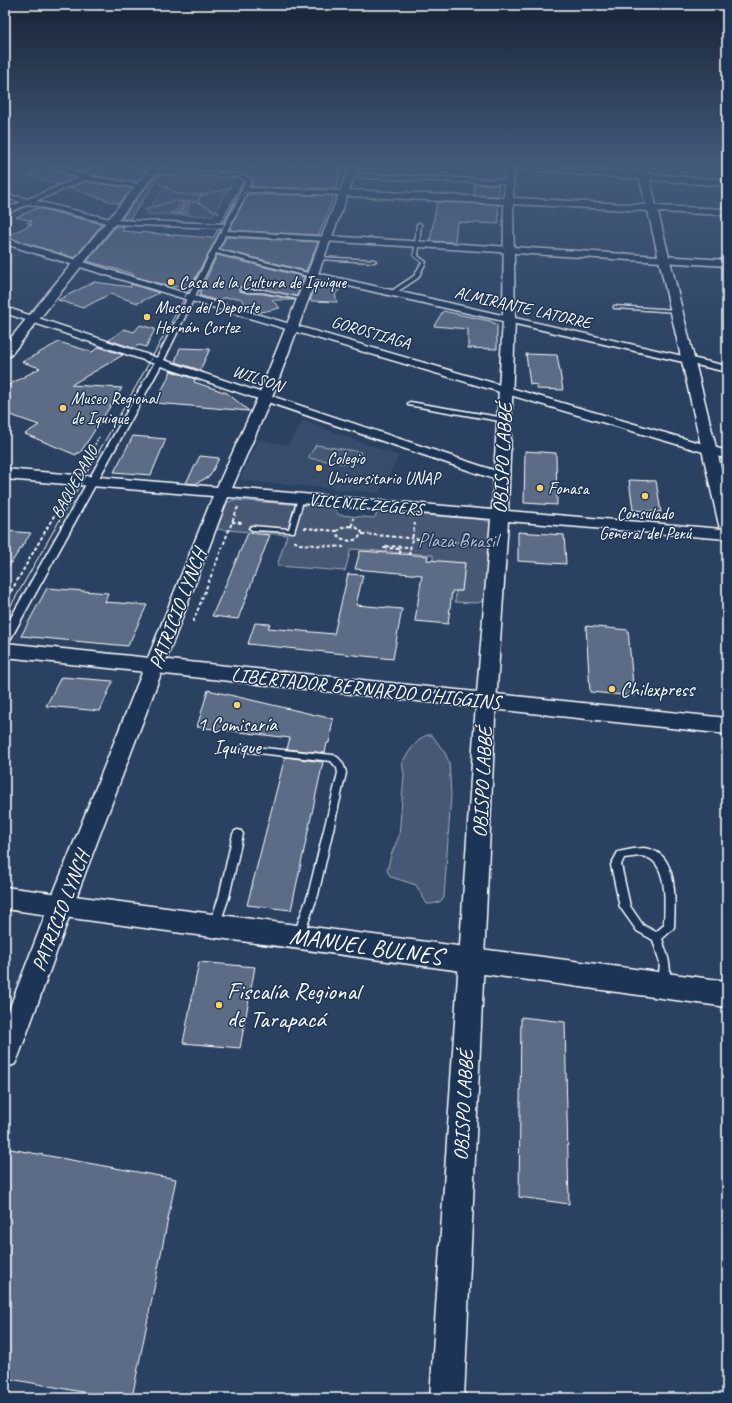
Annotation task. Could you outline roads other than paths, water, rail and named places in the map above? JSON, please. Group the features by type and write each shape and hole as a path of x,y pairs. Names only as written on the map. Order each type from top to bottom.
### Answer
{"main road":[{"name":"LIBERTADOR BERNARDO O'HIGGINS","path":"5,650 727,726"},
{"name":"MANUEL BULNES","path":"5,898 727,994"}],"street":[{"path":"5,353 103,231"},
{"name":"BAQUEDANO","path":"5,638 91,481 159,362 224,231"},
{"path":"242,231 416,245 727,263"},
{"name":"PATRICIO LYNCH","path":"5,1055 155,666 232,492 265,397 329,231"},
{"name":"OBISPO LABBÉ","path":"447,1398 471,960 506,390 509,320 509,231"},
{"path":"659,231 727,525"},
{"name":"GOROSTIAGA","path":"5,241 190,298 727,455"},
{"path":"214,251 312,275"},
{"name":"ALMIRANTE LATORRE","path":"312,275 727,369"},
{"name":"WILSON","path":"5,310 501,476"},
{"name":"VICENTE ZEGERS","path":"5,474 727,534"}],"lane":[{"path":"392,293 416,276 424,262 416,256 418,231"},
{"path":"319,258 374,261"},
{"path":"242,289 247,291 263,291 303,299"},
{"path":"616,307 677,311"},
{"path":"410,404 504,420"},
{"path":"252,528 292,531 301,498"},
{"path":"243,749 333,758 341,767 342,773 313,895 298,937"},
{"path":"214,926 223,901 238,834"},
{"path":"657,937 669,927 670,902 664,866 653,854 636,852 621,855 616,865 625,907 640,928 657,937 664,963 663,986"}],"tram line":[{"path":"5,616 139,381 221,231"}],"place":[{"name":"Casa de la Cultura de Iquique","path":"171,282"},
{"name":"Museo del Deporte Hernán Cortez","path":"147,317"},
{"name":"Museo Regional de Iquique","path":"63,408"},
{"name":"Colegio Universitario UNAP","path":"319,468"},
{"name":"Fonasa","path":"540,488"},
{"name":"Consulado General del Perú","path":"645,496"},
{"name":"Chilexpress","path":"612,689"},
{"name":"1 Comisaría Iquique","path":"237,705"},
{"name":"Fiscalía Regional de Tarapacá","path":"219,1005"}],"park label":[{"name":"Plaza Brasil","path":"458,540"}]}
